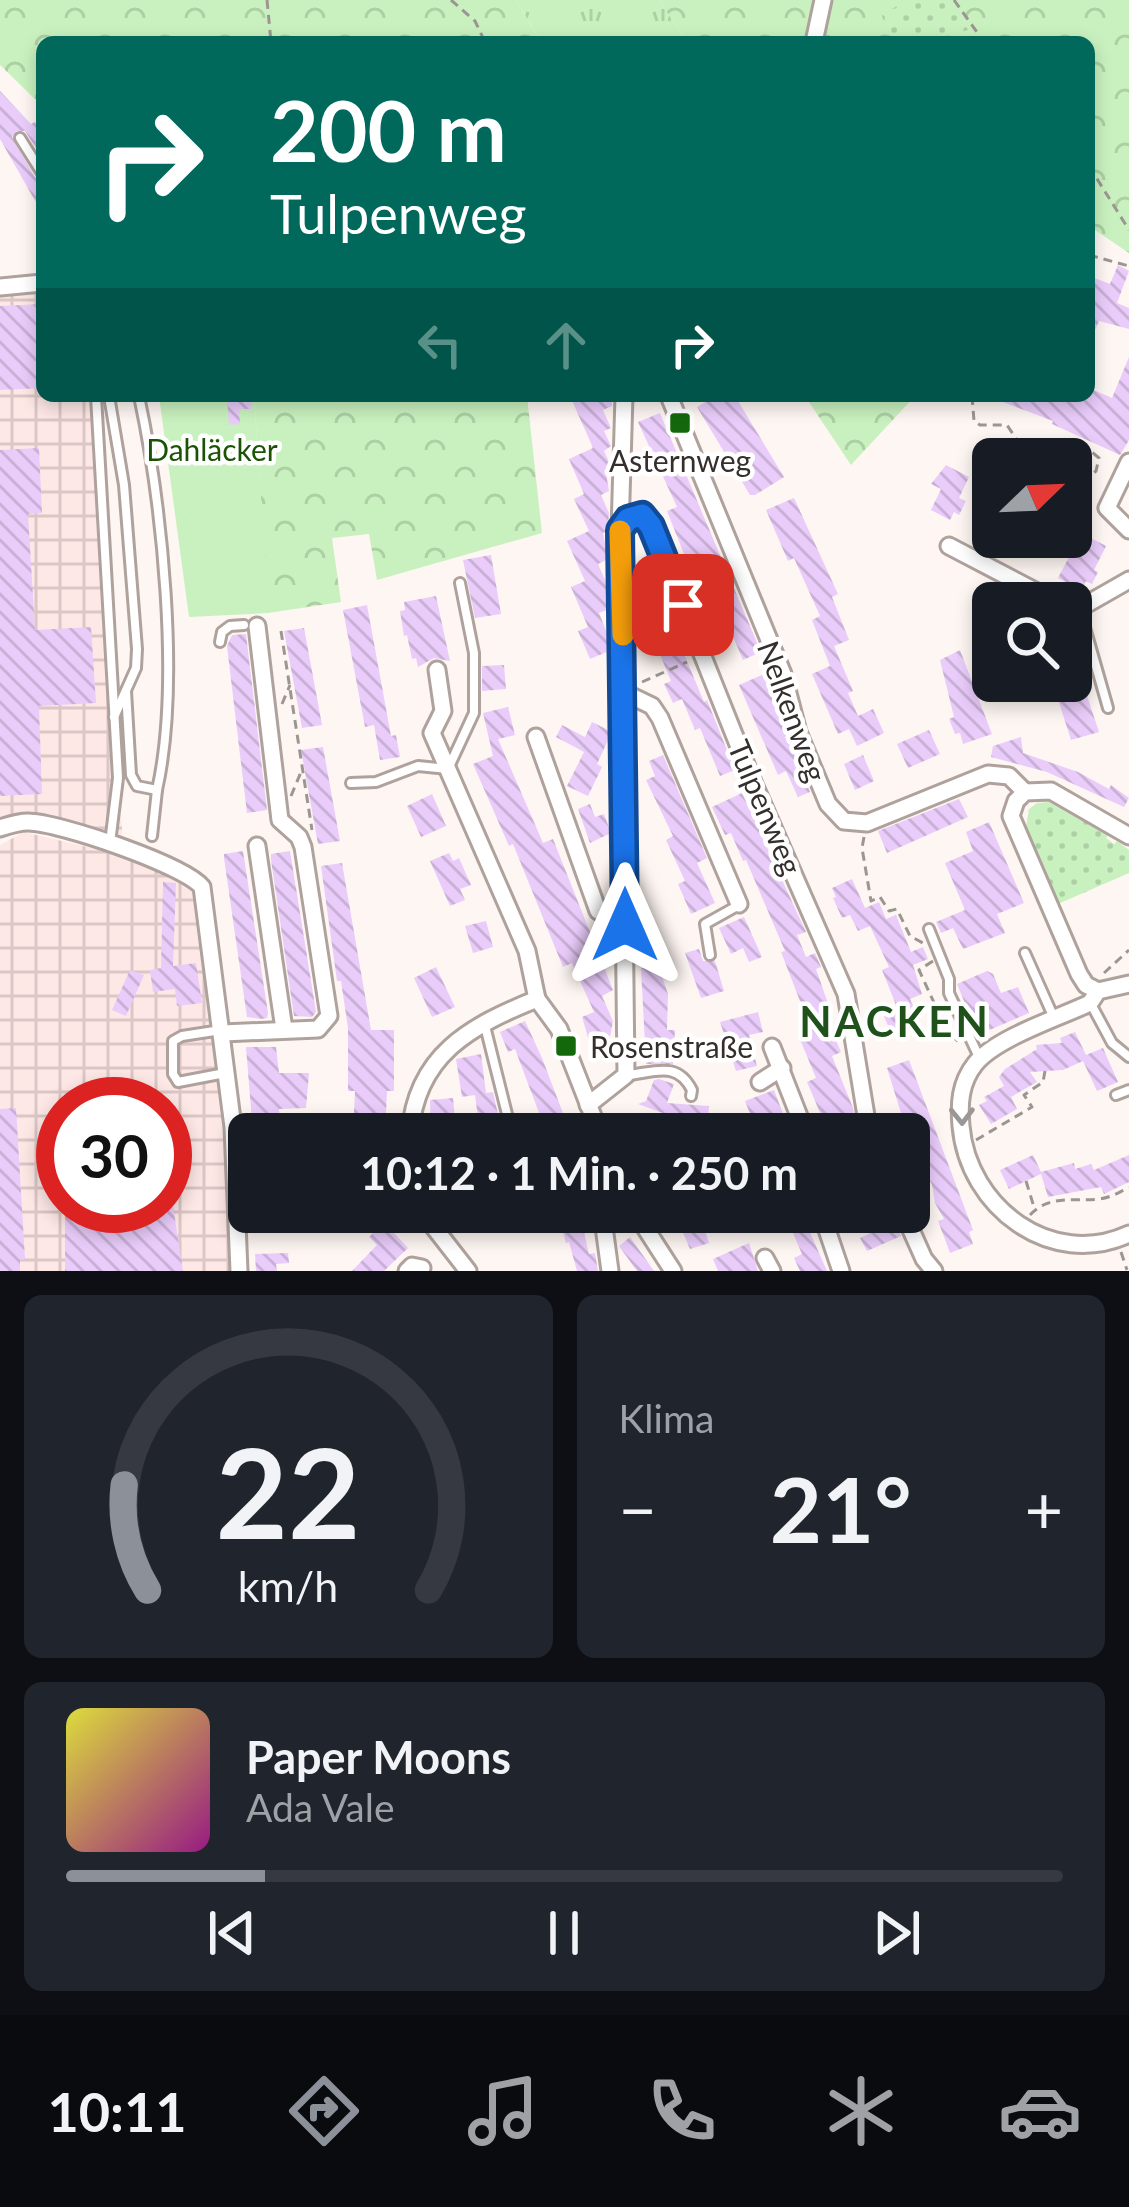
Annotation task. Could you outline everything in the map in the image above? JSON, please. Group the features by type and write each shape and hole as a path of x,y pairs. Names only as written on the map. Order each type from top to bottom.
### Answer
{"street":[{"path":"815,36 823,0"},
{"path":"0,287 36,284"},
{"path":"588,1106 626,1075 620,530 624,402"},
{"name":"Nelkenweg","path":"673,402 783,674 798,732 828,804 844,821 867,824"},
{"path":"1129,463 1107,508 1129,530"},
{"name":"Tulpenweg","path":"620,530 628,519 642,515 651,526 753,782 846,994 866,1113"},
{"path":"950,546 1018,582"},
{"path":"1092,600 1129,580"},
{"path":"223,1032 318,1029 328,1016 303,848 299,836 280,820 264,627"},
{"path":"437,670 442,711 432,733 527,951 536,999 559,1029 591,1113"},
{"path":"625,693 652,706 660,718 739,904"},
{"path":"536,736 598,911 625,925"},
{"path":"867,824 988,774 1009,776 1025,791 1051,791 1129,836"},
{"path":"1025,791 1011,816 1079,974 1094,997"},
{"path":"0,828 27,822 110,844 177,868 202,887 227,1073 239,1271"},
{"path":"257,846 284,1029"},
{"path":"1123,1237 1097,1244 1067,1242 1022,1226 987,1198 972,1175 962,1142 962,1095 964,1081 980,1059 1094,997 1127,990"},
{"path":"413,1113 442,1054 484,1020 536,999"},
{"path":"772,1047 798,1113"},
{"path":"760,1082 782,1069"},
{"path":"438,1233 468,1271"},
{"path":"605,1233 610,1271"},
{"path":"649,1233 673,1271"},
{"path":"828,1233 841,1271"},
{"path":"914,1233 934,1271"}],"lane":[{"path":"20,138 36,163"},
{"path":"96,402 118,778 110,844"},
{"path":"110,402 124,484 136,668 114,718"},
{"path":"140,402 154,490 166,646 163,751 152,836"},
{"path":"351,783 376,782 418,766 448,769 474,713 474,653 460,583"},
{"path":"220,642 222,632 230,626 264,627"},
{"path":"1092,658 1108,708"},
{"path":"126,691 131,775 137,786 157,790"},
{"path":"710,955 705,924 739,904"},
{"path":"929,929 949,980 949,993 980,1059"},
{"path":"1025,953 1055,1019"},
{"path":"1094,997 1112,1043 1129,1057"},
{"path":"484,1020 507,1113"},
{"path":"223,1032 172,1041 173,1074 178,1082 227,1073"},
{"path":"626,1075 675,1070 684,1075 691,1096"},
{"path":"1117,1095 1129,1090"}],"path":[{"path":"267,0 270,36"},
{"path":"451,0 476,21 482,36"},
{"path":"954,0 980,36"},
{"path":"1095,176 1129,230"},
{"path":"1095,257 1129,266"},
{"path":"972,402 974,421 1007,425 1016,438"},
{"path":"264,627 290,684 312,830"},
{"path":"625,693 704,655"},
{"path":"286,694 290,684"},
{"path":"302,770 292,795 308,799"},
{"path":"867,824 862,848 871,902 880,897 889,911 897,909 910,937 928,948 934,961 920,970 948,1033 980,1059"},
{"path":"859,895 869,890"},
{"path":"1094,997 1099,978 1129,950"},
{"path":"962,1142 975,1141 1032,1107 1024,1094 1043,1082 1045,1071"},
{"path":"1026,1181 1034,1208"},
{"path":"1022,1226 1034,1208 1055,1199 1105,1199 1129,1188"},
{"path":"1123,1237 1127,1270"}],"shaded area":[{"path":"36,281 36,402 89,402 123,843 43,816 15,813 0,817 0,284"},
{"path":"24,832 163,865 194,890 221,1062 231,1271 0,1271 0,845"}],"green space":[{"path":"0,0 516,0 537,36 36,36 36,100 0,65"},
{"path":"516,0 659,0 683,36 537,36"},
{"path":"659,0 1129,0 1129,253 1095,230 1095,36 683,36"},
{"path":"910,0 951,0 968,30 946,36 890,36 881,14"},
{"name":"Dahläcker","path":"160,402 254,402 269,613 189,617"},
{"path":"254,402 528,402 542,533 377,580 369,534 332,538 341,602 268,613"},
{"path":"809,402 909,402 851,465"},
{"path":"1049,802 1129,850 1129,873 1058,904 1026,827 1029,809"}],"building":[{"path":"0,91 36,124 36,148 25,131 12,137 36,178 36,202 0,139"},
{"path":"1118,265 1129,271 1117,303 1129,308 1129,329 1099,321 1095,330 1095,278 1110,284"},
{"path":"36,304 36,388 0,390 0,306"},
{"path":"1129,357 1129,440 1120,455 1092,442 1092,438 1003,402 1095,402 1095,391 1112,398"},
{"path":"227,402 251,402 251,409 239,409 240,424 229,425"},
{"path":"573,402 612,402 603,410 611,428 604,431 611,446 604,451 610,464 606,473 609,491 601,495 609,513 608,530 603,533 608,559 598,564 609,589 609,609 599,613 609,651 590,659 578,631 588,627 571,587 585,581 567,541 589,531 574,499 584,494 569,459 593,448"},
{"path":"706,402 739,402 784,477 750,495 697,407"},
{"path":"660,413 761,652 743,660 700,559 688,564 667,511 677,507 638,422"},
{"path":"39,448 42,513 28,514 35,630 91,627 96,703 39,706 42,794 0,796 0,450"},
{"path":"946,465 969,477 959,498 966,501 959,515 954,512 950,520 931,510 941,489 931,484"},
{"path":"794,498 838,594 832,597 849,640 834,646 853,691 848,693 858,716 873,709 884,733 857,746 849,729 838,734 812,674 830,666 812,620 820,616 766,510"},
{"path":"1092,539 1106,546 1092,584 1058,578 1068,558 1092,558"},
{"path":"491,555 501,614 475,618 463,560"},
{"path":"651,558 688,652 684,654 735,770 720,776 700,728 695,730 682,699 673,703 664,684 671,681 651,624 640,628 642,607 648,604 636,574 645,571 641,562"},
{"path":"436,596 450,661 434,658 418,667 404,636 400,611 405,610 404,602"},
{"path":"367,605 391,736 396,735 400,757 380,760 374,725 365,727 343,610"},
{"path":"304,628 322,725 302,728 284,631"},
{"path":"246,634 267,810 247,813 227,646 232,635"},
{"path":"960,650 972,682 972,702 980,702 992,734 963,744 960,733 955,734 940,660"},
{"path":"504,665 506,689 482,691 482,666"},
{"path":"764,674 810,792 798,797 786,771 778,775 739,685"},
{"path":"1059,702 1089,702 1099,732 1071,740"},
{"path":"508,707 515,735 498,739 543,843 553,839 613,990 602,996 613,1021 610,1037 614,1045 593,1054 582,1017 594,1012 572,963 563,967 513,844 509,846 473,764 493,756 483,713"},
{"path":"592,722 610,731 610,736 588,796 567,786 584,752 556,737 562,725 585,737"},
{"path":"929,730 940,754 908,768 897,744"},
{"path":"1021,737 1023,753 1078,772 1109,789 1111,785 1129,798 1124,807 1047,772 991,757 993,746"},
{"path":"323,747 340,841 318,844 301,750"},
{"path":"663,755 707,858 697,863 715,903 691,914 678,884 685,881 666,840 673,836 646,780 655,776 649,761"},
{"path":"863,755 874,781 855,790 844,764"},
{"path":"742,793 806,932 797,935 806,957 815,953 821,967 816,969 833,1018 827,1020 841,1052 832,1056 854,1113 820,1113 807,1082 816,1078 799,1037 812,1032 781,952 785,951 746,860 731,833 725,835 712,807"},
{"path":"432,794 446,826 421,837 407,806"},
{"path":"959,799 968,817 887,853 878,831"},
{"path":"590,804 595,817 604,814 611,833 590,843 578,809"},
{"path":"989,822 1024,903 997,914 1005,933 963,949 953,928 941,933 936,922 965,910 945,863 973,851 966,832"},
{"path":"243,851 268,1013 261,1019 247,1017 224,858 224,854"},
{"path":"290,851 316,1012 312,1017 294,1016 271,860 271,854"},
{"path":"449,853 453,861 459,858 471,885 460,889 465,900 450,906 430,861"},
{"path":"342,863 371,1030 394,1030 394,1091 387,1091 386,1113 354,1113 355,1091 348,1091 348,1028 321,866"},
{"path":"852,879 865,908 879,902 886,919 896,915 911,952 923,947 928,959 913,965 922,994 910,999 921,1024 892,1036 884,1016 896,1005 882,970 889,967 870,926 858,931 850,915 842,918 833,898 832,888"},
{"path":"163,882 176,883 173,966 196,963 202,1003 177,1006 175,989 153,992 150,970 161,968"},
{"path":"744,917 762,957 749,962 743,948 731,954 719,928"},
{"path":"486,921 493,947 473,953 465,926"},
{"path":"699,949 703,961 715,961 724,991 701,998 685,953"},
{"path":"436,967 455,1007 432,1017 414,978"},
{"path":"641,968 658,968 668,994 667,1030 675,1030 673,1064 646,1064"},
{"path":"130,970 144,975 126,1016 112,1010"},
{"path":"987,971 1001,993 1018,987 1029,1013 978,1035 957,984"},
{"path":"758,1012 763,1032 749,1035 757,1066 736,1071 720,1022"},
{"path":"525,1021 563,1113 539,1113 515,1049 508,1052 500,1032"},
{"path":"1075,1032 1086,1055 1103,1048 1118,1082 1097,1091 1083,1061 1063,1070 1030,1072 1037,1082 1011,1097 1017,1109 991,1124 979,1105 1004,1086 999,1077 1005,1069 1037,1049 1036,1045 1062,1043 1060,1038"},
{"path":"246,1047 276,1047 279,1073 309,1073 306,1108 251,1113"},
{"path":"481,1054 486,1093 493,1092 498,1113 477,1113 475,1095 462,1097 456,1059"},
{"path":"909,1060 929,1113 901,1113 887,1068"},
{"path":"654,1080 674,1084 667,1103 709,1106 708,1113 662,1113 638,1104 646,1101"},
{"path":"774,1090 783,1113 750,1113 745,1101"},
{"path":"453,1098 454,1113 430,1113 430,1100"},
{"path":"16,1108 25,1259 20,1260 20,1271 0,1271 0,1109"},
{"path":"930,1116 973,1230 969,1232 973,1244 950,1253 932,1185"},
{"path":"1033,1155 1041,1172 1074,1163 1075,1169 1091,1164 1094,1170 1129,1155 1129,1182 1104,1194 1101,1187 1048,1197 1041,1174 1009,1189 1000,1170"},
{"path":"65,1233 177,1233 183,1271 65,1271"},
{"path":"394,1233 408,1248 384,1271 352,1271 377,1245 369,1237"},
{"path":"563,1233 584,1233 598,1271 577,1271"},
{"path":"683,1233 706,1233 709,1243 690,1249"},
{"path":"793,1233 810,1233 827,1271 800,1271 794,1258 802,1254"},
{"path":"901,1236 867,1251 860,1238"},
{"path":"630,1237 654,1271 637,1271 619,1246"},
{"path":"749,1243 758,1271 718,1271 713,1259"},
{"path":"288,1253 289,1263 276,1264 277,1271 256,1271 255,1254"}],"slow traffic":[{"path":"620,531 623,635"}],"place":[{"name":"Asternweg","path":"680,423"},
{"name":"Rosenstraße","path":"566,1046"}],"district":[{"name":"NACKEN","path":"895,1021"}],"route":[{"path":"625,925 620,530 628,519 642,515 651,526 683,605"}]}
